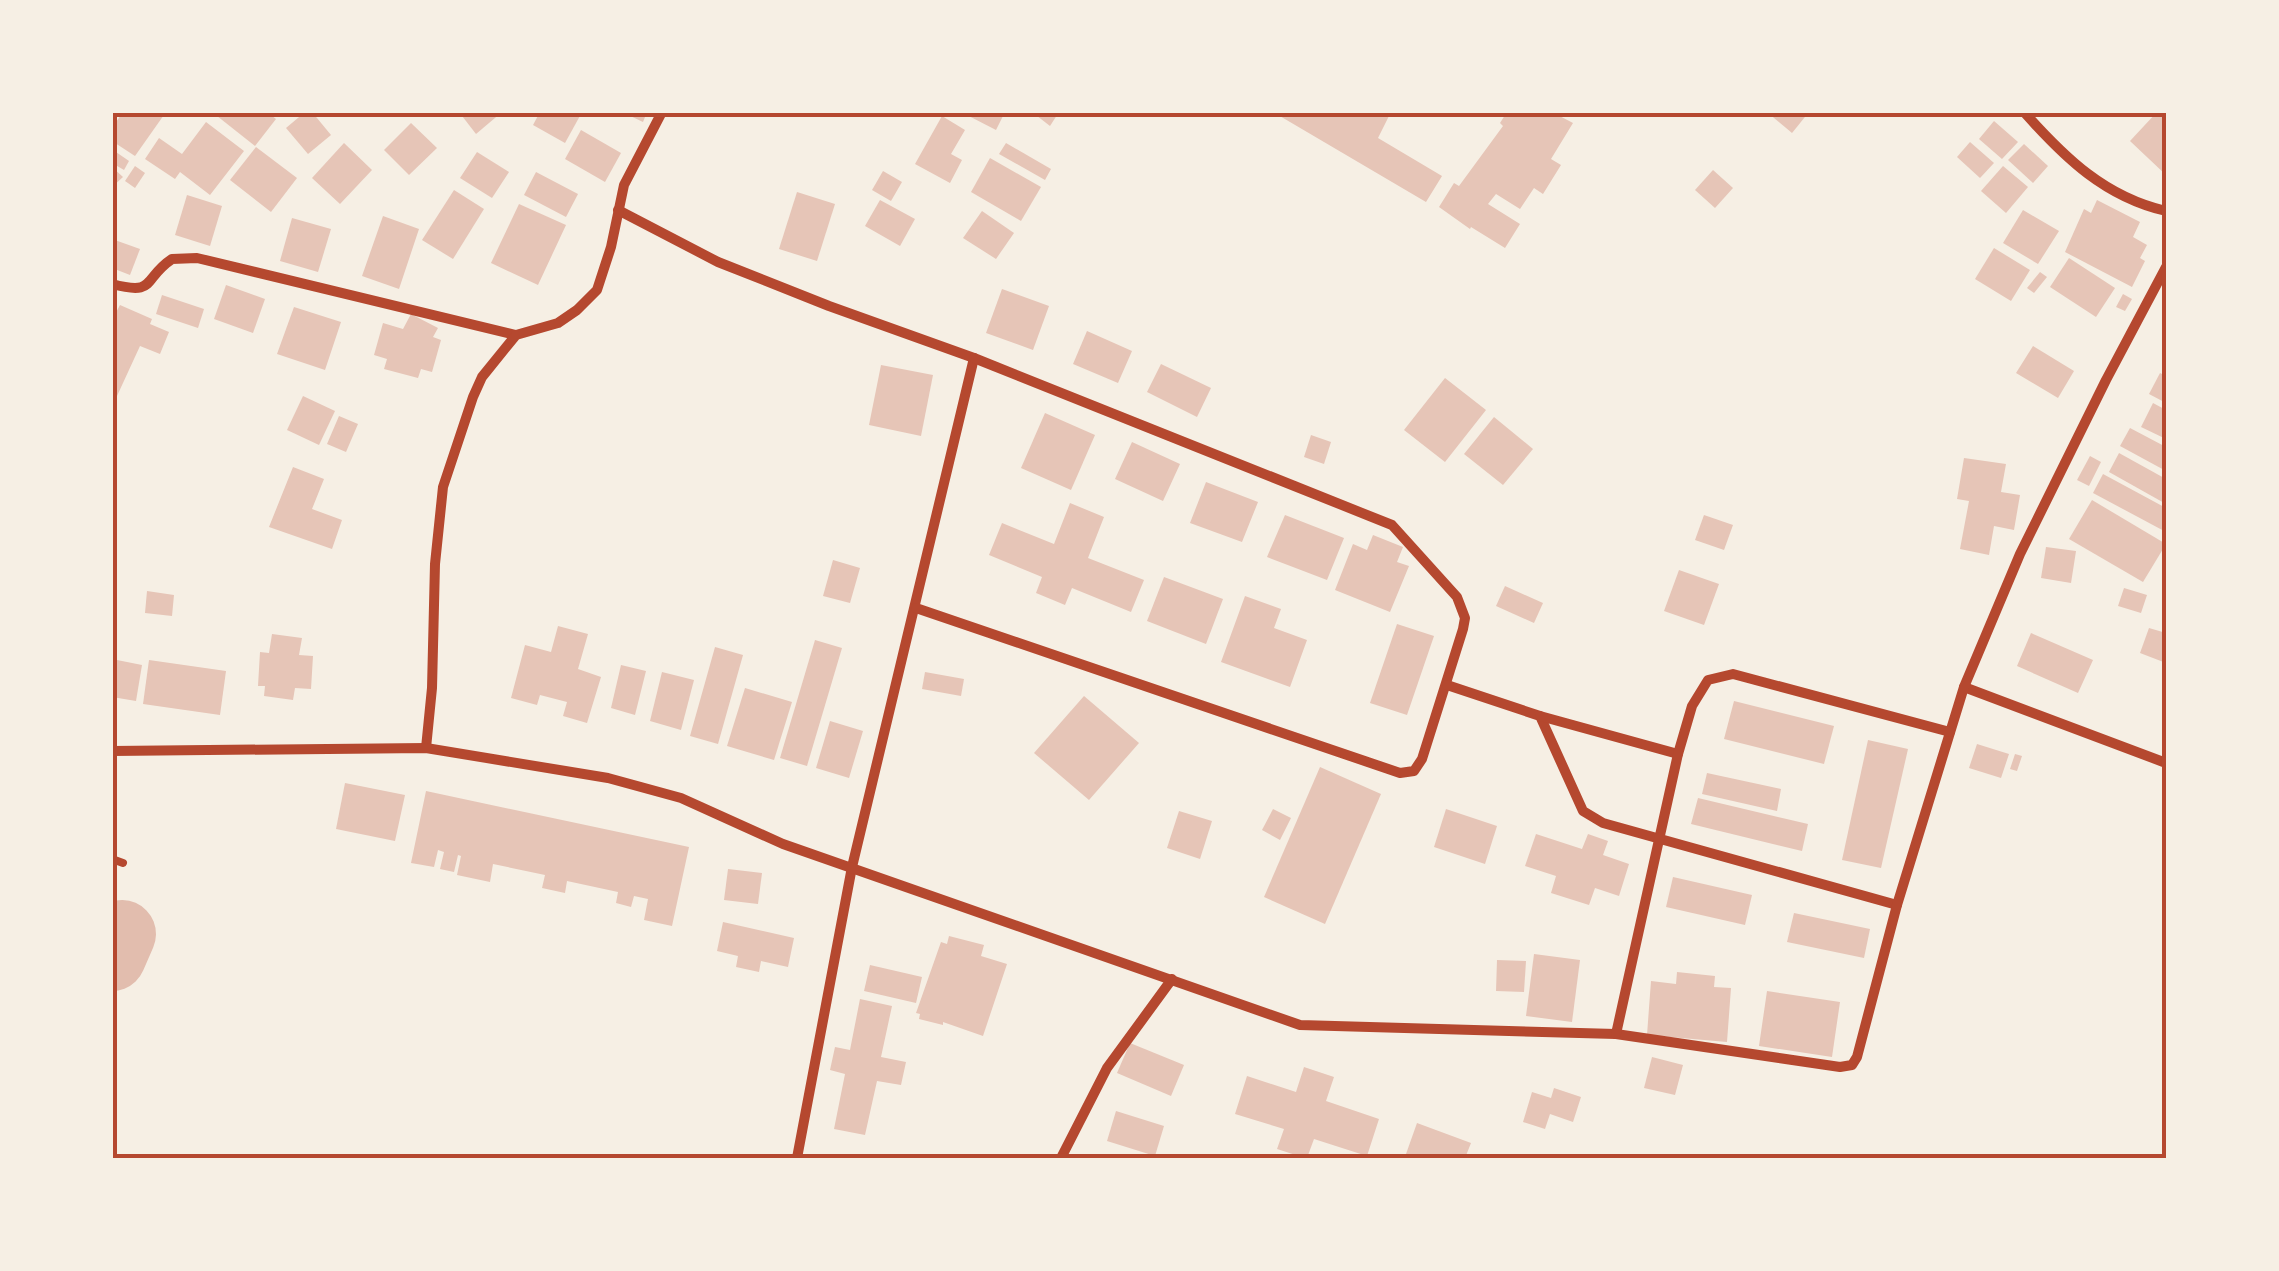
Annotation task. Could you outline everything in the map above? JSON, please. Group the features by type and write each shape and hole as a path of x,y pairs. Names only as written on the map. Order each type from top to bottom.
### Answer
{"street":[{"path":"426,748 443,487 482,376 516,336 558,322 597,290 630,172 662,112"},
{"path":"2024,112 2052,144 2098,184 2166,211"},
{"path":"618,210 718,262 974,358 1392,525 1462,607 1463,629 1419,766 1400,773 916,608"},
{"path":"112,284 139,290 172,258 198,258 516,336"},
{"path":"112,751 426,748 647,788 713,811 784,844 1300,1024 1616,1034 1840,1067 1852,1064 1964,688 2020,554 2166,268"},
{"path":"796,1158 852,868 974,358"},
{"path":"1616,1034 1678,754 1698,692 1708,680 1733,674 1950,732"},
{"path":"1447,685 1540,716 1678,754"},
{"path":"1964,688 2166,764"},
{"path":"1540,716 1583,811 1604,823 1897,905"},
{"path":"1060,1158 1107,1068 1172,979"}],"lane":[{"path":"112,859 123,863"}],"building":[{"path":"123,112 166,112 135,156 112,141 112,128"},
{"path":"212,112 267,112 276,119 255,146"},
{"path":"305,112 312,112 331,135 308,154 286,128"},
{"path":"459,112 502,112 476,134"},
{"path":"540,112 581,114 565,143 533,125"},
{"path":"622,112 647,112 643,122"},
{"path":"961,112 1005,112 996,130"},
{"path":"1032,112 1059,112 1050,126"},
{"path":"1273,112 1382,112 1389,116 1378,138 1442,176 1426,202"},
{"path":"1507,112 1552,112 1573,123 1551,159 1561,165 1543,194 1534,188 1520,209 1496,194 1488,204 1520,224 1505,248 1439,207 1454,183 1459,186 1503,126 1500,123"},
{"path":"1767,112 1809,112 1792,133"},
{"path":"2157,112 2166,112 2166,175 2130,141"},
{"path":"942,116 965,130 951,154 962,160 950,183 915,164"},
{"path":"1994,121 2018,142 2002,159 1979,139"},
{"path":"206,122 244,151 210,195 180,172 175,179 145,159 159,138 182,154"},
{"path":"411,123 437,148 409,175 384,150"},
{"path":"581,130 621,153 605,182 565,159"},
{"path":"1970,142 1994,163 1980,178 1957,157"},
{"path":"344,143 372,170 340,204 312,178"},
{"path":"1006,143 1051,169 1045,180 999,154"},
{"path":"2024,144 2048,166 2033,183 2008,160"},
{"path":"256,147 297,178 271,212 230,180"},
{"path":"116,152 129,161 124,170 112,163"},
{"path":"477,152 509,172 492,198 460,178"},
{"path":"990,158 1041,187 1021,221 971,192"},
{"path":"135,166 145,173 135,188 125,181"},
{"path":"2003,166 2028,187 2006,213 1981,191"},
{"path":"112,167 123,177 112,187"},
{"path":"1713,170 1733,188 1715,208 1695,190"},
{"path":"883,171 902,182 891,201 872,190"},
{"path":"536,172 578,194 566,217 524,195"},
{"path":"454,190 484,209 453,259 422,240"},
{"path":"797,192 835,204 817,261 779,249"},
{"path":"187,195 222,206 210,246 175,235"},
{"path":"880,200 915,219 900,246 865,226"},
{"path":"2097,200 2140,222 2133,237 2147,245 2140,258 2145,261 2132,287 2065,252 2084,209 2091,213"},
{"path":"519,204 566,225 538,285 491,263"},
{"path":"2023,210 2059,231 2038,264 2003,243"},
{"path":"982,211 1014,233 996,259 963,238"},
{"path":"383,216 419,229 399,289 362,276"},
{"path":"292,218 331,229 318,272 280,261"},
{"path":"112,239 140,249 130,275 112,268"},
{"path":"1994,248 2030,270 2011,301 1975,279"},
{"path":"2069,258 2115,288 2096,317 2050,287"},
{"path":"2040,272 2047,277 2034,293 2027,288"},
{"path":"226,285 265,299 253,333 214,319"},
{"path":"1002,289 1049,306 1033,350 986,333"},
{"path":"2123,294 2132,299 2125,311 2116,307"},
{"path":"162,295 204,309 198,328 156,314"},
{"path":"120,305 152,319 150,324 169,332 160,354 140,346 117,396 112,394 112,320"},
{"path":"294,307 341,322 325,370 277,354"},
{"path":"411,314 438,328 433,337 441,340 432,372 421,369 418,378 384,369 387,359 374,355 383,323 403,329"},
{"path":"1087,331 1132,351 1118,383 1073,364"},
{"path":"2033,346 2074,371 2058,398 2016,373"},
{"path":"1161,364 1211,388 1197,417 1147,392"},
{"path":"881,365 933,375 921,436 869,425"},
{"path":"2160,373 2166,376 2166,403 2149,394"},
{"path":"1445,378 1486,410 1445,462 1404,430"},
{"path":"303,396 335,411 319,445 287,430"},
{"path":"2153,403 2166,410 2166,439 2141,427"},
{"path":"1045,413 1095,435 1071,490 1021,468"},
{"path":"339,416 358,424 346,452 327,444"},
{"path":"1494,417 1533,449 1503,485 1464,454"},
{"path":"2130,428 2166,447 2166,471 2120,446"},
{"path":"1311,435 1331,442 1324,464 1304,457"},
{"path":"1132,442 1180,464 1163,501 1115,479"},
{"path":"2119,453 2166,479 2166,504 2109,472"},
{"path":"2090,456 2101,462 2089,486 2077,480"},
{"path":"1964,458 2006,464 2001,492 2020,495 2014,530 1994,526 1989,555 1960,549 1969,501 1957,499"},
{"path":"293,467 324,479 312,509 342,520 332,549 269,527"},
{"path":"2103,474 2166,508 2166,532 2093,493"},
{"path":"1206,482 1258,502 1242,542 1190,523"},
{"path":"2092,500 2166,544 2143,582 2069,539"},
{"path":"1070,503 1104,517 1088,558 1144,580 1131,612 1072,588 1065,605 1036,593 1042,577 989,555 1002,523 1054,544"},
{"path":"1285,515 1344,538 1327,580 1267,557"},
{"path":"1704,515 1733,525 1724,550 1695,540"},
{"path":"1373,535 1403,547 1397,562 1409,566 1390,612 1335,590 1353,544 1367,550"},
{"path":"2046,547 2076,551 2071,583 2041,578"},
{"path":"833,560 860,568 850,603 823,596"},
{"path":"1679,570 1719,584 1704,625 1664,611"},
{"path":"1164,577 1223,599 1206,644 1147,621"},
{"path":"1505,586 1543,603 1534,623 1496,606"},
{"path":"2124,588 2147,595 2141,613 2118,606"},
{"path":"147,591 174,595 172,616 145,613"},
{"path":"1245,596 1281,609 1274,628 1307,640 1290,687 1221,662"},
{"path":"1397,624 1434,636 1407,715 1370,703"},
{"path":"558,626 588,634 578,669 601,677 587,723 563,716 567,702 540,695 537,705 511,698 525,645 551,652"},
{"path":"2149,628 2166,633 2166,663 2140,653"},
{"path":"2031,633 2093,660 2078,693 2017,666"},
{"path":"272,634 302,638 299,655 313,656 311,689 295,688 293,700 264,696 265,686 258,686 260,652 269,653"},
{"path":"815,640 842,648 807,766 780,758"},
{"path":"715,647 743,655 718,744 690,736"},
{"path":"112,659 142,665 136,701 112,697"},
{"path":"149,660 226,671 220,715 143,704"},
{"path":"621,665 646,671 635,715 611,708"},
{"path":"662,672 694,680 681,730 650,721"},
{"path":"925,672 964,679 961,696 922,689"},
{"path":"745,688 792,702 774,760 727,746"},
{"path":"1084,696 1139,743 1089,800 1034,753"},
{"path":"1734,701 1834,726 1824,764 1724,739"},
{"path":"830,721 863,731 849,778 816,768"},
{"path":"1868,740 1908,749 1881,868 1842,860"},
{"path":"1977,744 2009,754 2001,778 1969,768"},
{"path":"2015,754 2022,756 2017,771 2010,769"},
{"path":"1320,767 1381,794 1325,924 1264,897"},
{"path":"1707,773 1781,789 1777,811 1702,794"},
{"path":"345,783 405,795 395,841 336,829"},
{"path":"426,791 689,847 672,926 644,920 648,899 634,896 631,907 616,903 618,892 567,881 565,893 542,888 545,875 493,864 490,882 457,875 461,856 458,855 454,872 440,869 444,852 438,850 434,867 411,863"},
{"path":"1698,798 1808,824 1802,851 1691,824"},
{"path":"1273,809 1291,818 1280,840 1262,830"},
{"path":"1446,809 1497,826 1485,864 1434,847"},
{"path":"1179,811 1212,821 1200,859 1167,848"},
{"path":"1536,834 1582,849 1588,834 1608,841 1603,855 1629,864 1619,896 1595,888 1589,905 1551,893 1556,876 1525,866"},
{"path":"728,869 762,873 758,904 724,900"},
{"path":"1673,877 1752,895 1745,925 1666,907"},
{"path":"1794,913 1870,929 1864,958 1787,942"},
{"path":"723,922 794,938 788,967 761,961 759,972 736,967 738,956 717,951"},
{"path":"949,936 984,945 981,956 1007,964 983,1036 943,1022 919,1019 920,1014 916,1013 941,942 947,944"},
{"path":"1534,954 1580,960 1572,1022 1526,1016"},
{"path":"1497,960 1526,961 1524,992 1496,991"},
{"path":"870,965 922,977 916,1003 864,991"},
{"path":"1677,972 1715,976 1714,987 1731,988 1727,1042 1647,1035 1651,981 1676,984"},
{"path":"1767,991 1840,1002 1832,1057 1759,1046"},
{"path":"860,999 892,1006 881,1057 906,1062 901,1085 877,1081 865,1135 834,1129 845,1074 830,1070 835,1047 850,1050"},
{"path":"1130,1043 1184,1065 1171,1096 1117,1073"},
{"path":"1652,1057 1683,1065 1675,1095 1644,1088"},
{"path":"1304,1067 1334,1077 1326,1101 1379,1119 1367,1156 1314,1139 1305,1158 1277,1149 1284,1129 1235,1114 1247,1076 1296,1092"},
{"path":"1554,1088 1581,1097 1573,1122 1550,1114 1545,1129 1523,1122 1532,1092 1551,1098"},
{"path":"1116,1111 1164,1126 1155,1156 1107,1141"},
{"path":"1417,1123 1471,1143 1465,1158 1418,1158 1406,1154"}],"taxiway":[{"path":"112,957 122,934"}]}
